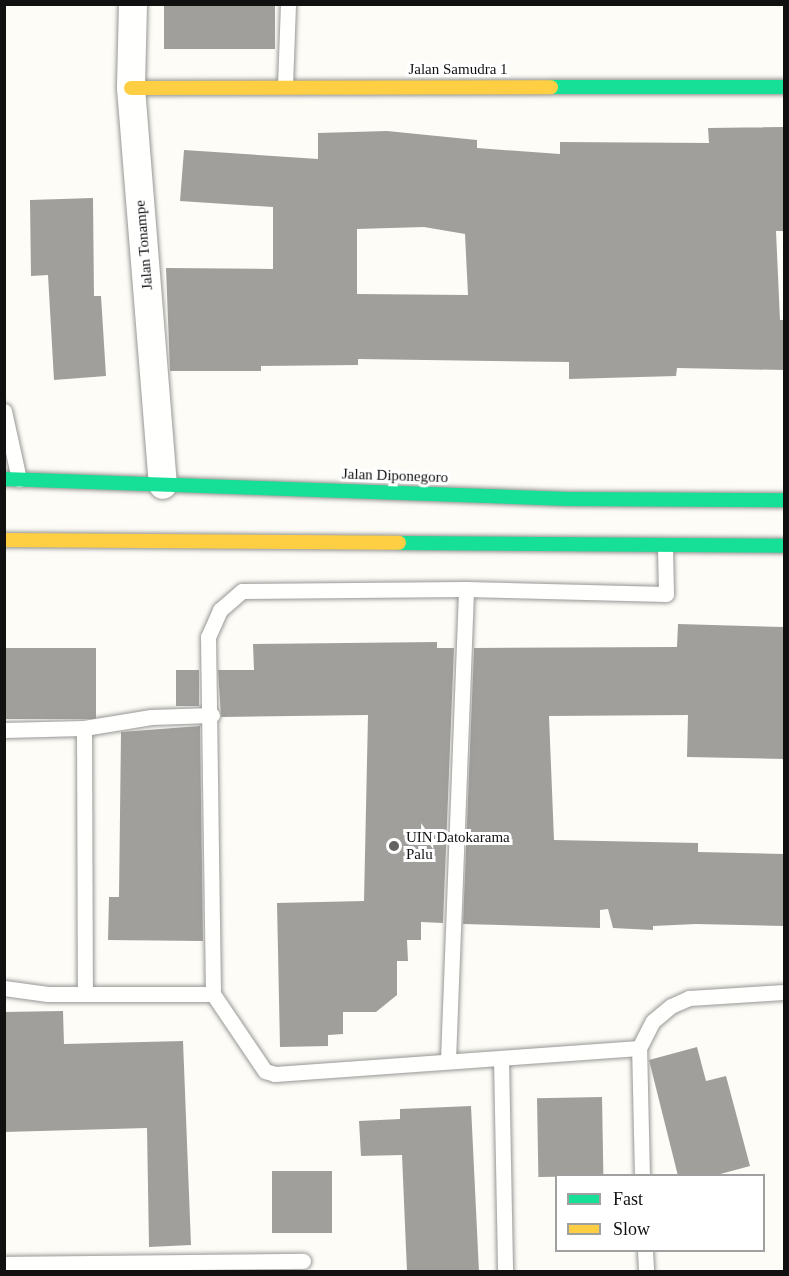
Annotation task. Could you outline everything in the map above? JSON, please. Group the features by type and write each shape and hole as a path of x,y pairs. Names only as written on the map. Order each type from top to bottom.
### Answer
{"main road":[{"name":"Jalan Samudra 1","path":"131,88 784,87"},
{"name":"Jalan Diponegoro","path":"12,479 568,499 784,500"},
{"path":"4,540 784,546"}],"street":[{"name":"Jalan Tonampe","path":"133,4 131,88 163,485"}],"lane":[{"path":"285,86 288,4"},
{"path":"4,411 12,479"},
{"path":"639,1048 275,1074 260,1065 213,994 212,716 208,637 220,609 242,591 466,589 666,594 665,546"},
{"path":"448,1060 466,589"},
{"path":"4,730 84,728 151,717 212,716"},
{"path":"84,728 85,994"},
{"path":"4,988 85,994 213,994"},
{"path":"642,1174 639,1048 653,1021 689,998 784,992"},
{"path":"501,1058 505,1272"},
{"path":"645,1252 646,1272"},
{"path":"4,1264 154,1267 303,1261"}],"building":[{"path":"164,4 275,4 275,49 164,49"},
{"path":"784,127 784,231 776,231 780,320 784,320 784,370 677,368 676,376 569,379 569,362 358,359 358,365 261,366 261,371 170,371 166,268 273,269 273,207 180,201 184,150 318,159 318,133 387,131 477,140 477,148 560,154 560,142 709,143 708,128","holes":["424,227 465,234 468,295 357,294 357,229"]},
{"path":"93,198 94,296 101,296 106,376 54,380 48,275 31,276 30,200"},
{"path":"678,624 784,627 784,759 687,757 688,715 549,716 554,840 698,843 698,852 784,854 784,926 696,924 653,926 653,930 613,928 608,909 600,910 600,928 463,924 474,648 677,647"},
{"path":"437,642 437,648 454,648 443,923 421,922 421,940 407,940 408,961 397,961 397,995 376,1012 343,1012 343,1034 328,1035 328,1046 280,1047 277,903 364,901 368,715 221,717 218,670 254,670 253,644"},
{"path":"4,648 96,648 96,719 4,719"},
{"path":"176,670 199,670 199,706 176,706"},
{"path":"200,726 203,941 108,940 109,897 119,897 121,732"},
{"path":"63,1011 64,1044 183,1041 191,1245 149,1247 147,1128 4,1132 4,1012"},
{"path":"697,1047 706,1081 726,1076 750,1166 720,1174 678,1174 649,1060"},
{"path":"602,1097 603,1174 555,1174 555,1177 538,1177 537,1098"},
{"path":"471,1106 479,1272 407,1272 402,1155 361,1156 359,1121 400,1119 400,1109"},
{"path":"272,1171 332,1171 332,1233 272,1233"}],"traffic: fast":[{"path":"551,87 784,87"},
{"path":"4,479 568,499 784,500"},
{"path":"399,543 784,546"}],"traffic: slow":[{"path":"131,88 551,87"},
{"path":"4,540 399,543"}],"place":[{"name":"UIN Datokarama Palu","path":"394,846"}]}
